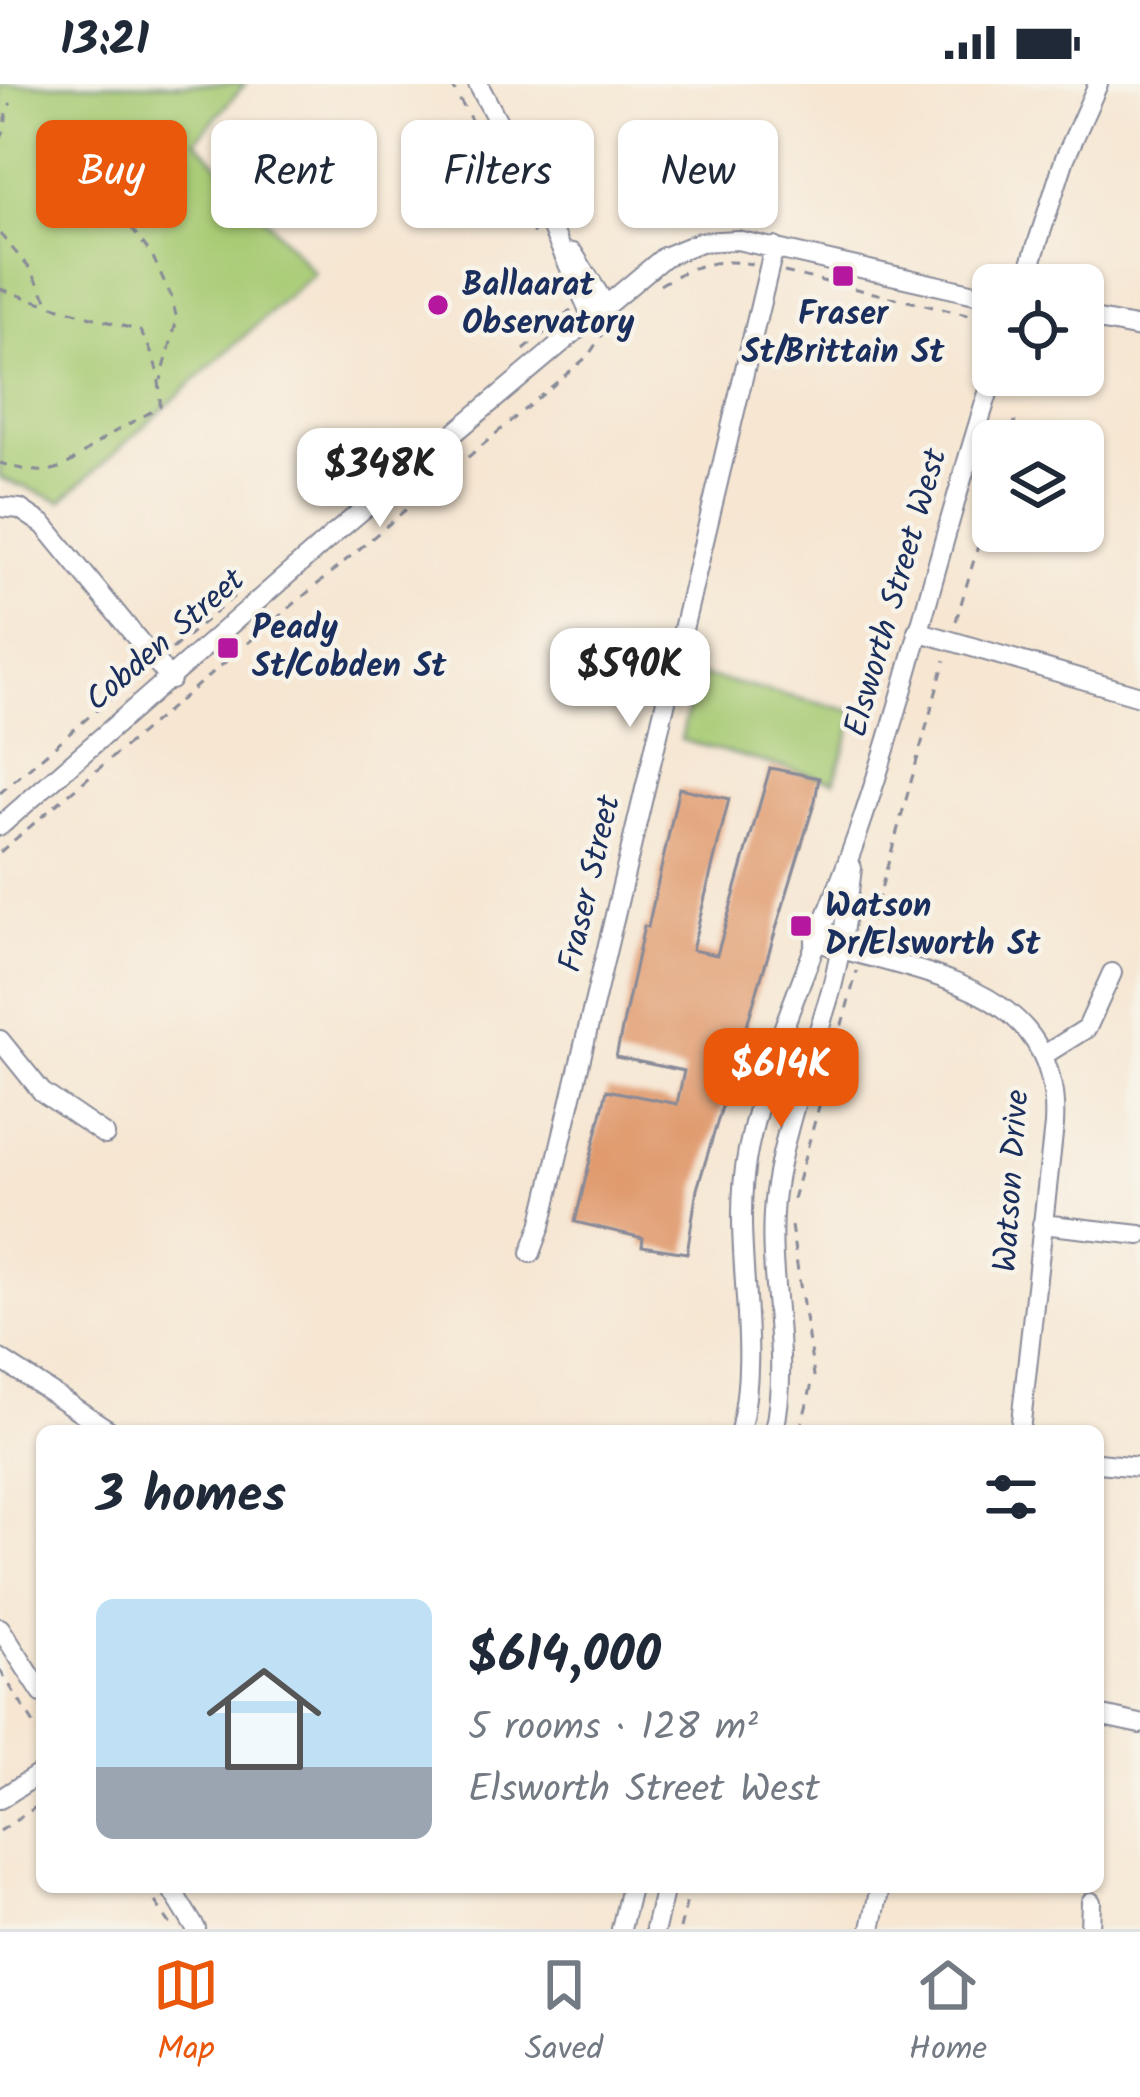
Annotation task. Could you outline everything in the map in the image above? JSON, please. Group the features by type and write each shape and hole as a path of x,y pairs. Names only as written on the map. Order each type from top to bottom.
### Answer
{"street":[{"path":"478,84 591,311"},
{"path":"1031,264 1065,158 1098,84"},
{"name":"Cobden Street","path":"0,826 591,311 664,257 690,245 725,239 972,293"},
{"name":"Fraser Street","path":"530,1253 541,1226 773,247"},
{"path":"1104,321 1140,328"},
{"name":"Elsworth Street West","path":"741,1425 751,1356 741,1254 744,1172 768,1078 860,828 988,396"},
{"path":"0,507 20,508 44,525 171,680"},
{"path":"917,632 1140,696"},
{"name":"Elsworth Street West","path":"775,1425 783,1367 772,1253 775,1194 840,950 860,828"},
{"name":"Watson Drive","path":"815,941 863,962 991,998 1028,1028 1044,1055 1054,1114 1021,1425"},
{"path":"1044,1055 1087,1028 1112,973"},
{"path":"0,1040 42,1092 105,1135"},
{"path":"1042,1224 1140,1235"},
{"path":"0,1360 101,1425"},
{"path":"1104,1464 1140,1467"},
{"path":"0,1628 36,1684"},
{"path":"1104,1716 1140,1724"},
{"path":"0,1799 36,1776"},
{"path":"174,1893 194,1928"},
{"path":"621,1929 630,1893"},
{"path":"655,1929 664,1893"},
{"path":"871,1929 879,1893"},
{"path":"1090,1929 1091,1902"}],"path":[{"path":"451,84 544,252"},
{"path":"0,139 11,104"},
{"path":"0,463 54,472 160,406 161,382 177,319 172,296 152,255 131,228"},
{"path":"0,234 31,270 50,305"},
{"path":"652,290 685,269 725,260 972,316"},
{"path":"0,289 140,331 155,356 161,382"},
{"path":"0,852 588,356 591,311"},
{"path":"802,1425 814,1376 790,1210 977,552"},
{"path":"0,793 146,669"},
{"path":"0,1670 36,1727"},
{"path":"0,1831 36,1807"},
{"path":"149,1893 173,1929"},
{"path":"680,1929 689,1893"}],"green space":[{"path":"0,84 245,84 196,140 211,157 211,228 274,228 314,273 61,501 0,478"},
{"path":"695,674 857,712 834,781 681,740"}],"building":[{"path":"770,768 819,778 815,801 697,1189 687,1253 642,1246 643,1238 575,1222 607,1090 677,1104 684,1071 616,1057 679,788 729,799 692,950 717,955"}],"place":[{"name":"Fraser St/Brittain St","path":"843,276"},
{"name":"Ballaarat Observatory","path":"438,305"},
{"name":"Peady St/Cobden St","path":"228,648"},
{"name":"Watson Dr/Elsworth St","path":"801,926"}]}
